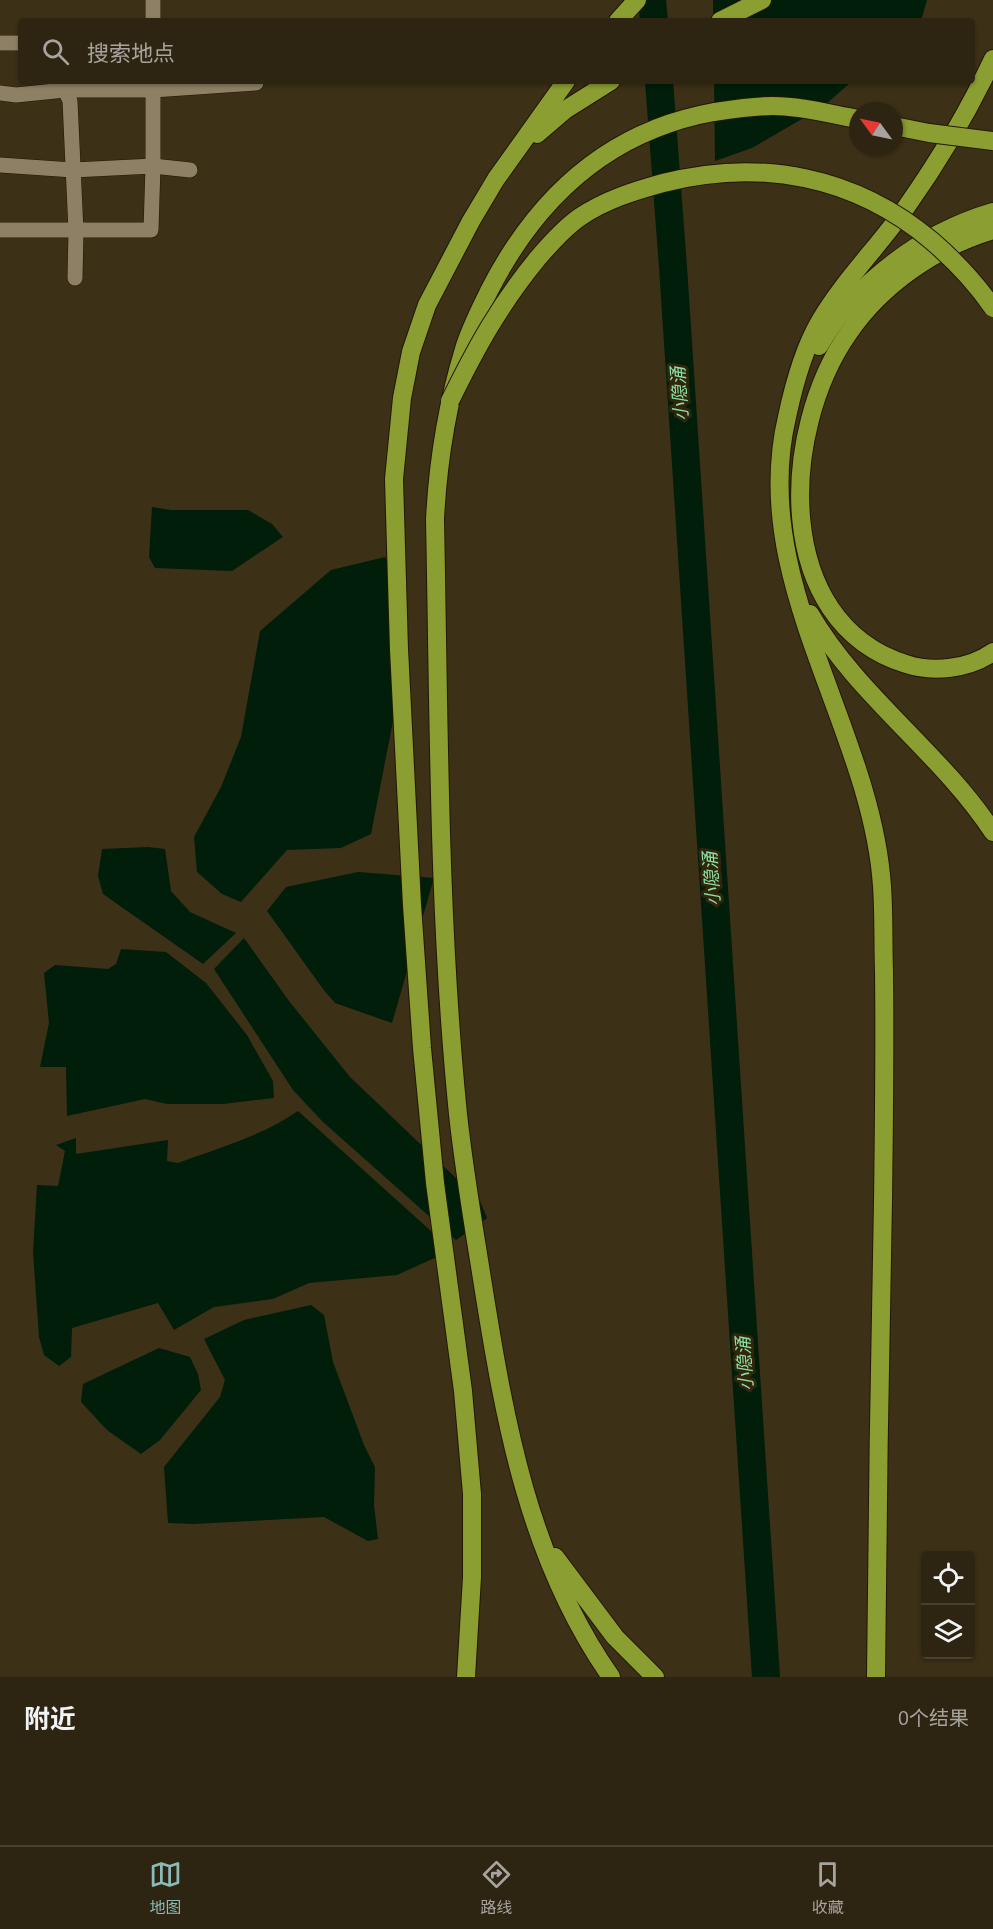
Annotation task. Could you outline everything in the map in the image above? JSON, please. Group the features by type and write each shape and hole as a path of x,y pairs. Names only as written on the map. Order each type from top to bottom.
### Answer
{"highway":[{"path":"621,18 637,0"},
{"path":"726,18 762,0"},
{"path":"876,1677 885,1062 882,884 875,837 856,765 826,682 796,588 784,541 780,512 782,443 804,355 821,320 835,298 906,208 926,178 977,93 993,59"},
{"path":"466,1677 472,1577 472,1494 463,1392 429,1128 421,1037 411,905 394,479 402,398 411,352 427,305 496,179 564,84"},
{"path":"496,179 546,125 606,84"},
{"path":"611,1677 570,1610 548,1561 533,1518 516,1460 466,1184 452,1048 444,903 435,519 437,477 442,442 464,347 500,270 528,228 558,192 609,151 637,135 674,121 740,108 774,106 807,109 849,117"},
{"path":"903,128 993,141"},
{"path":"450,401 494,318 519,281 549,245 578,218 604,203 638,190 681,179 715,174 782,174 839,187 893,212 916,228 946,253 993,308"},
{"path":"993,212 983,227 917,266 870,307 848,333 820,386 810,416 800,479 800,512 812,570 821,593 837,618 852,634 870,648 890,659 914,667 939,669 963,665 993,652"},
{"path":"793,395 820,343 856,296 882,272 908,252 940,233 983,227"},
{"path":"796,588 811,616 841,657 949,775 993,832"},
{"path":"533,1518 555,1557 587,1602 615,1637 655,1677"},
{"path":"458,1677 467,1633"}],"street":[{"path":"153,0 153,18"},
{"path":"0,44 18,43"},
{"path":"0,93 16,95 65,85 204,84"},
{"path":"65,85 70,101 76,231 75,278"},
{"path":"0,230 151,230 153,85"},
{"path":"0,165 73,170 153,166 190,170"}],"shaded area":[{"path":"713,0 927,0 922,18 713,18"},
{"path":"714,84 849,84 824,106 752,148 715,161"},
{"path":"152,507 171,510 248,510 272,524 283,537 232,571 155,568 149,557"},
{"path":"385,557 400,579 399,690 371,834 341,848 287,850 241,902 222,894 197,872 194,837 221,787 241,737 260,631 331,570"},
{"path":"148,847 165,849 171,891 190,912 236,933 203,964 103,894 98,876 102,849"},
{"path":"358,872 434,878 392,1023 335,1003 267,911 286,887"},
{"path":"244,938 289,1001 350,1077 480,1201 487,1218 456,1240 323,1122 293,1090 214,969"},
{"path":"121,949 166,952 206,983 247,1035 273,1081 274,1098 223,1104 167,1104 145,1099 67,1116 66,1067 40,1067 49,1023 44,973 55,965 108,969 116,964"},
{"path":"298,1111 452,1250 397,1275 309,1283 273,1299 214,1307 174,1330 158,1303 72,1328 71,1357 59,1366 44,1355 39,1337 33,1252 37,1185 58,1186 65,1151 56,1145 76,1138 76,1154 168,1140 167,1161 178,1163 270,1128"},
{"path":"311,1305 324,1315 333,1362 364,1445 375,1467 374,1505 378,1539 368,1541 324,1517 193,1524 168,1523 164,1467 220,1397 225,1380 204,1339 244,1320"},
{"path":"159,1348 190,1357 198,1374 201,1390 160,1440 141,1454 107,1430 81,1402 83,1384"}],"waterway":[{"name":"小隐涌","path":"652,0 654,18"},
{"name":"小隐涌","path":"659,84 766,1677"}]}
